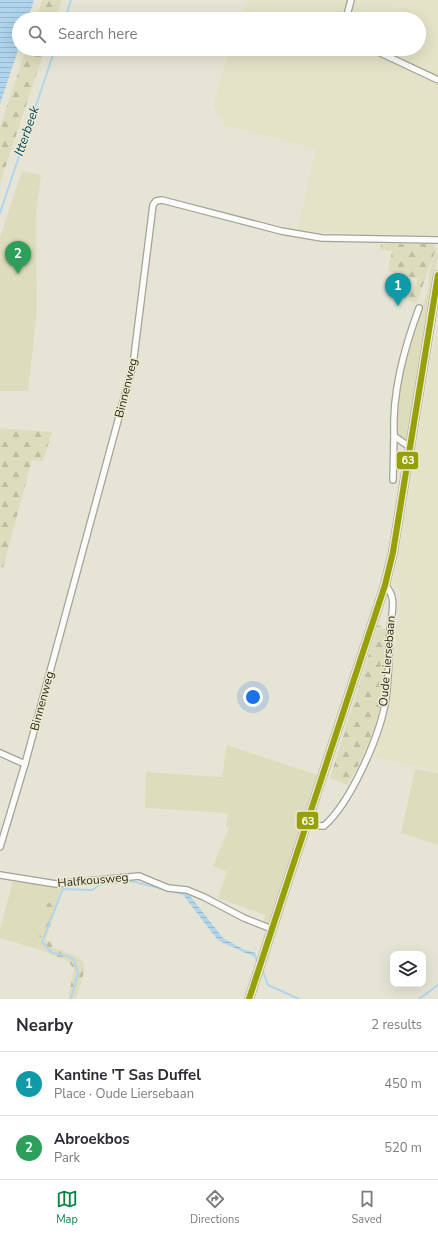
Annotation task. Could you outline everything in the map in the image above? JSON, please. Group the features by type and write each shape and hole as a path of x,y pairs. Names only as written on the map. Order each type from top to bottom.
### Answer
{"main road":[{"name":"Oude Liersebaan","path":"249,999 385,585 393,552 411,448 438,275"}],"street":[{"path":"348,12 351,0"},
{"path":"387,56 438,80"},
{"name":"Binnenweg","path":"0,847 26,764 133,364 153,204 156,201 162,200 281,231 322,238 438,240"},
{"path":"393,480 396,393 404,352 419,308"},
{"path":"394,436 411,448"},
{"name":"Oude Liersebaan","path":"306,825 324,826 333,818 364,765 376,736 386,700 390,659 393,597 385,585"},
{"path":"0,752 26,764"},
{"name":"Halfkousweg","path":"0,875 56,884 139,876 168,888 187,890 272,930"}],"shaded area":[{"path":"245,0 438,0 438,235 367,234 297,230 316,149 224,125 213,105 228,56 426,56 426,12 241,12"},
{"path":"438,322 438,771 374,757 388,715 401,590 393,585"}],"green space":[{"path":"42,0 62,0 58,12 38,12"},
{"path":"24,56 43,56 0,183 0,128"},
{"path":"22,171 41,175 36,215 37,310 28,391 0,391 0,238"},
{"path":"381,244 434,244 436,249 416,304 408,300 418,279 388,271 392,251 380,250"},
{"path":"436,249 438,254 409,433 407,438 399,437 396,432 397,408 407,353 428,290 429,274"},
{"path":"0,428 52,432 43,461 32,460 3,568 0,567"},
{"path":"378,625 388,631 386,672 383,692 373,730 358,766 347,785 330,778"},
{"path":"227,745 317,775 268,923 264,922 265,915 218,898 227,872 213,866 229,828 226,826 228,813 145,808 146,772 222,777"},
{"path":"415,769 438,773 438,845 401,833"},
{"path":"13,881 62,887 57,903 47,903 39,938 40,950 0,938 0,930"},
{"path":"47,903 57,903 46,940 53,943 52,947 75,956 84,962 84,972 76,999 68,999 74,969 68,961 40,950 39,938"}],"water":[{"path":"0,0 34,0 30,12 12,12 12,56 16,56 0,104"},
{"path":"184,893 190,896 223,938 243,949 256,953 255,957 221,942 216,938 184,896"}],"waterway":[{"name":"Itterbeek","path":"67,12 71,0"},
{"name":"Itterbeek","path":"0,213 53,56"},
{"path":"71,999 78,973 74,960 68,956 52,953 42,942 63,889 92,890 101,884 131,881 163,889"},
{"path":"169,890 186,895"},
{"path":"254,954 258,962"},
{"path":"262,969 268,985 299,999"},
{"path":"419,999 438,985"}],"transit line":[{"name":"63","path":"249,999 385,585 393,552 438,275"}],"place":[{"name":"Abroekbos","path":"18,274"},
{"name":"Kantine 'T Sas Duffel","path":"398,306"}]}
